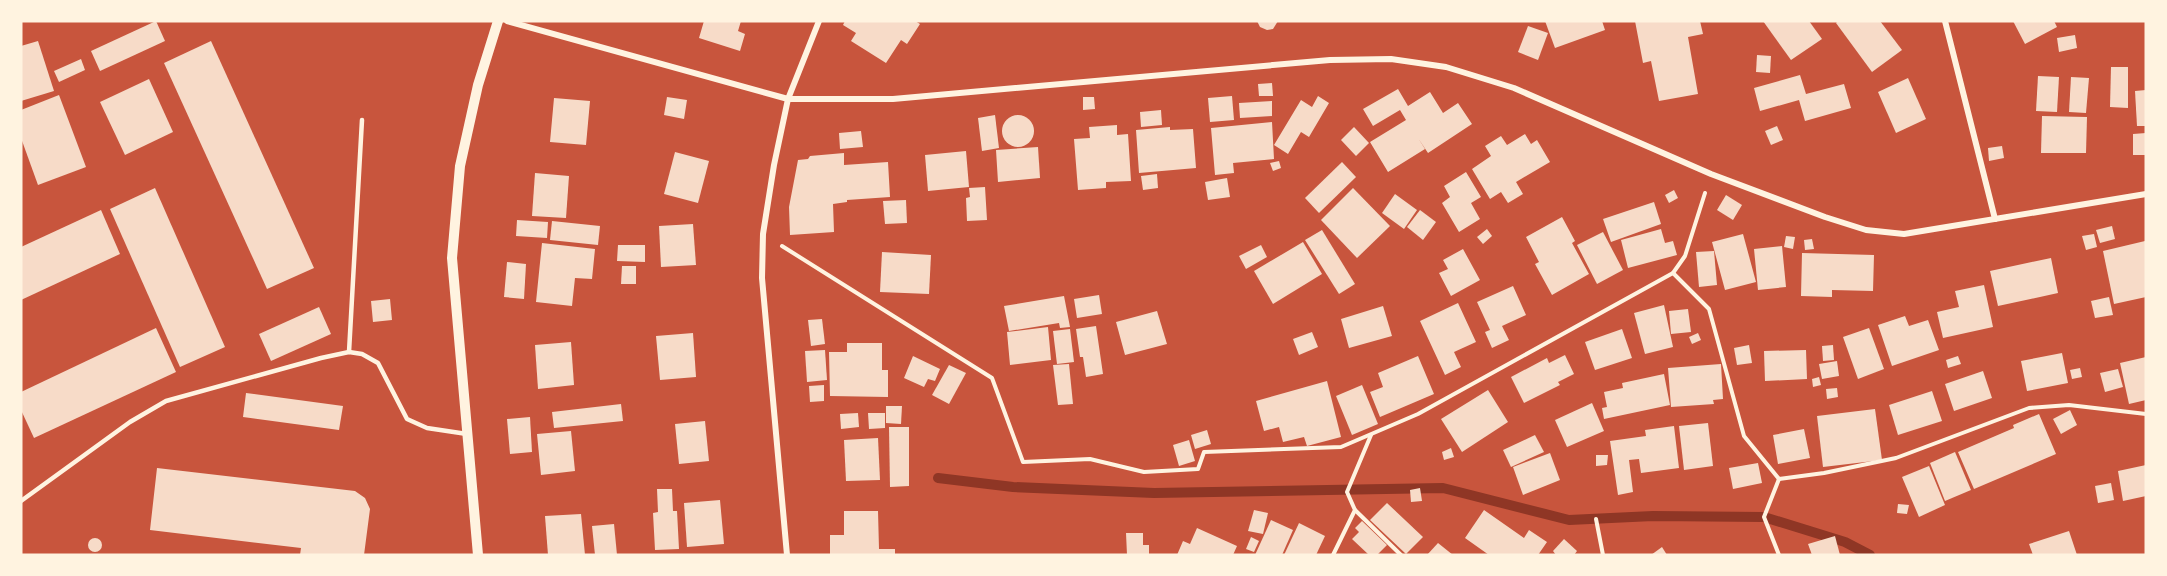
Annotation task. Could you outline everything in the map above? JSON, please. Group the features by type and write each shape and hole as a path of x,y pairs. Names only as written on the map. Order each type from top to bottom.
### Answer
{"street":[{"path":"478,555 452,258 460,166 478,85 498,21"},
{"path":"507,21 788,99 892,99 1330,60 1391,59 1446,67 1514,88 1711,174 1824,217 1866,230 1904,234 2146,194"},
{"path":"787,555 762,278 763,234 788,99 819,21"},
{"path":"1945,21 1995,219"}],"lane":[{"path":"349,352 362,120"},
{"path":"21,501 130,422 166,401 349,352 362,354 378,363 407,419 427,428 467,434"}],"path":[{"path":"763,234 992,378 1023,462 1089,459 1144,472 1198,469 1204,452 1341,447 1418,414 1673,273 1685,256 1711,174"},
{"path":"1673,273 1708,309 1744,436 1779,479"},
{"path":"1779,479 1896,459 2029,408 2069,405 2146,414"},
{"path":"1371,434 1347,492 1355,510 1401,555"},
{"path":"1779,479 1764,517 1779,555"},
{"path":"1333,555 1355,510"},
{"path":"1596,519 1603,555"}],"building":[{"path":"156,21 165,41 100,71 91,51"},
{"path":"704,21 741,21 738,31 745,34 740,51 699,38"},
{"path":"845,21 915,21 920,24 907,44 901,40 886,63 851,41 856,33 843,25"},
{"path":"1257,21 1278,21 1273,29 1267,30 1260,27"},
{"path":"1545,21 1602,21 1605,30 1555,48"},
{"path":"1635,21 1700,21 1703,34 1688,37 1698,94 1659,101 1651,61 1643,63"},
{"path":"1763,21 1809,21 1822,39 1791,60"},
{"path":"1838,21 1880,21 1902,50 1872,72 1836,23"},
{"path":"2013,21 2054,21 2057,27 2025,44"},
{"path":"1528,26 1548,33 1538,60 1518,52"},
{"path":"2075,35 2077,48 2059,52 2057,38"},
{"path":"38,41 54,91 21,101 21,46"},
{"path":"211,41 314,268 267,289 164,63"},
{"path":"1757,55 1771,56 1770,73 1756,72"},
{"path":"81,59 85,70 59,82 54,71"},
{"path":"2111,67 2128,67 2128,108 2110,107"},
{"path":"1800,75 1806,94 1844,84 1851,108 1805,121 1799,100 1760,111 1754,88"},
{"path":"2038,76 2059,77 2057,112 2036,111"},
{"path":"2071,77 2089,78 2086,113 2069,112"},
{"path":"1908,78 1926,119 1896,133 1878,92"},
{"path":"149,79 173,132 125,155 100,102"},
{"path":"1272,83 1273,96 1259,96 1258,84"},
{"path":"1398,89 1408,106 1430,92 1443,113 1458,103 1472,124 1428,153 1418,138 1425,149 1388,172 1370,142 1406,120 1400,110 1373,126 1363,109"},
{"path":"2146,90 2146,126 2137,126 2135,91"},
{"path":"59,95 86,167 38,185 21,138 21,110"},
{"path":"1232,96 1234,120 1210,122 1208,98"},
{"path":"1318,96 1329,103 1309,137 1301,132 1288,154 1274,145 1301,100 1312,107"},
{"path":"667,97 687,100 684,119 664,115"},
{"path":"1083,97 1094,97 1095,109 1083,110"},
{"path":"554,98 590,101 586,145 550,142"},
{"path":"1272,101 1272,116 1240,118 1239,103"},
{"path":"1161,110 1162,125 1141,127 1140,112"},
{"path":"995,115 999,148 982,151 978,118"},
{"path":"1018,115 1029,120 1034,131 1029,142 1018,147 1007,142 1002,131 1007,120"},
{"path":"2042,116 2087,117 2086,153 2041,153"},
{"path":"1272,122 1274,159 1233,163 1234,173 1215,175 1211,128"},
{"path":"1117,125 1117,135 1128,134 1131,181 1106,182 1106,188 1078,190 1074,139 1090,138 1089,127"},
{"path":"1777,126 1783,140 1771,145 1765,131"},
{"path":"1170,127 1170,130 1193,129 1196,168 1139,173 1136,130"},
{"path":"1354,127 1369,143 1356,156 1341,140"},
{"path":"861,131 863,147 840,149 839,133"},
{"path":"2146,133 2146,155 2133,155 2133,134"},
{"path":"1525,134 1531,144 1537,140 1550,162 1516,182 1523,194 1508,203 1501,192 1490,199 1472,169 1491,156 1485,146 1501,136 1507,145"},
{"path":"2002,146 2004,158 1989,161 1988,148"},
{"path":"1038,147 1040,178 998,182 996,150"},
{"path":"966,151 969,187 928,191 925,155"},
{"path":"675,152 709,161 698,203 664,194"},
{"path":"844,153 844,165 888,162 890,197 847,200 847,202 833,204 834,232 790,235 789,207 798,160 808,159 810,156"},
{"path":"1279,161 1281,168 1273,171 1270,163"},
{"path":"1342,162 1356,177 1319,213 1305,198"},
{"path":"1466,172 1481,197 1471,203 1480,219 1459,232 1442,203 1450,197 1444,186"},
{"path":"535,173 569,176 566,218 532,216"},
{"path":"1157,174 1158,188 1143,190 1141,176"},
{"path":"1227,178 1230,197 1208,200 1205,182"},
{"path":"985,187 987,220 967,221 966,198 970,197 969,188"},
{"path":"155,188 225,347 180,367 110,209"},
{"path":"1353,188 1390,226 1357,258 1321,220"},
{"path":"1674,190 1678,198 1669,203 1665,195"},
{"path":"1395,194 1417,210 1404,229 1382,213"},
{"path":"1726,195 1742,205 1733,220 1717,210"},
{"path":"906,200 907,223 885,224 883,201"},
{"path":"1654,202 1661,224 1611,242 1603,219"},
{"path":"101,210 120,254 21,300 21,247"},
{"path":"1420,210 1436,222 1423,240 1407,227"},
{"path":"1562,217 1575,241 1572,243 1589,274 1552,295 1535,264 1539,262 1526,237"},
{"path":"517,220 548,222 547,238 516,236"},
{"path":"552,221 600,226 598,245 550,240"},
{"path":"693,224 696,265 661,267 659,226"},
{"path":"2112,226 2115,239 2100,243 2096,230"},
{"path":"1487,229 1492,236 1483,244 1477,237"},
{"path":"1661,229 1665,243 1673,241 1677,255 1628,268 1621,240"},
{"path":"1322,230 1355,284 1339,294 1305,240"},
{"path":"1603,232 1623,270 1597,284 1577,245"},
{"path":"1743,234 1756,282 1725,290 1712,242"},
{"path":"2094,234 2097,247 2086,250 2082,236"},
{"path":"1786,236 1795,237 1793,249 1784,247"},
{"path":"1812,239 1814,249 1805,250 1804,240"},
{"path":"2145,241 2146,297 2114,304 2103,251"},
{"path":"1303,242 1322,274 1273,304 1254,271"},
{"path":"542,243 595,249 592,279 575,278 572,306 536,302"},
{"path":"618,245 645,245 645,262 617,261"},
{"path":"1261,245 1267,257 1246,269 1239,256"},
{"path":"1782,246 1786,287 1758,290 1754,249"},
{"path":"1463,249 1480,280 1451,296 1439,273 1448,269 1443,260"},
{"path":"1714,251 1717,285 1699,287 1696,252"},
{"path":"882,252 931,255 929,294 880,292"},
{"path":"1802,253 1874,255 1873,291 1832,290 1832,297 1801,296"},
{"path":"2051,258 2058,293 1998,306 1990,271"},
{"path":"507,262 526,264 524,299 504,297"},
{"path":"622,266 636,266 636,284 621,284"},
{"path":"1984,285 1993,327 1943,338 1937,312 1959,307 1955,291"},
{"path":"1513,286 1526,315 1502,326 1509,340 1492,348 1485,332 1490,330 1477,302"},
{"path":"1099,295 1102,314 1077,318 1074,299"},
{"path":"1064,296 1070,327 1060,328 1059,323 1009,331 1004,306"},
{"path":"2109,297 2113,315 2095,318 2091,301"},
{"path":"390,299 392,320 373,322 371,301"},
{"path":"1458,303 1476,342 1454,352 1461,367 1445,375 1420,321"},
{"path":"1664,305 1673,347 1645,354 1634,313"},
{"path":"1383,306 1392,336 1349,348 1341,319"},
{"path":"319,307 331,334 271,361 259,334"},
{"path":"1688,309 1691,332 1671,334 1669,311"},
{"path":"1157,311 1167,344 1125,355 1116,322"},
{"path":"1905,316 1909,326 1928,320 1939,350 1892,366 1878,325"},
{"path":"822,319 825,344 811,346 808,320"},
{"path":"1096,326 1103,374 1086,377 1076,329"},
{"path":"1048,327 1051,360 1010,365 1007,332"},
{"path":"156,328 176,372 34,438 21,410 21,392"},
{"path":"1869,328 1884,369 1858,379 1843,337"},
{"path":"1070,329 1074,362 1057,364 1053,331"},
{"path":"1622,329 1632,358 1595,370 1585,342"},
{"path":"1312,332 1318,347 1299,355 1293,339"},
{"path":"693,333 696,377 660,380 656,336"},
{"path":"1698,333 1701,340 1692,344 1689,337"},
{"path":"571,342 574,385 538,389 535,345"},
{"path":"847,343 882,343 882,370 888,370 888,397 830,396 829,352 847,352"},
{"path":"1749,345 1752,363 1737,365 1734,348"},
{"path":"1833,345 1834,360 1823,361 1822,346"},
{"path":"825,350 827,380 807,382 805,351"},
{"path":"1806,350 1807,379 1765,381 1764,351"},
{"path":"2062,353 2068,383 2027,391 2021,361"},
{"path":"1565,355 1574,374 1558,382 1560,385 1524,403 1511,377 1547,358 1549,363"},
{"path":"913,356 940,369 935,381 928,379 924,387 904,378"},
{"path":"1418,356 1434,394 1380,417 1370,392 1383,387 1378,373"},
{"path":"1958,356 1961,364 1948,368 1946,360"},
{"path":"2146,357 2146,400 2129,404 2120,363"},
{"path":"1837,361 1839,376 1822,379 1819,364"},
{"path":"1069,364 1073,404 1058,405 1053,365"},
{"path":"1721,364 1723,399 1713,400 1714,404 1671,407 1668,368"},
{"path":"949,365 966,373 949,404 932,395"},
{"path":"2080,368 2082,377 2072,379 2070,370"},
{"path":"2118,369 2123,387 2105,392 2100,373"},
{"path":"1983,371 1992,398 1954,411 1945,384"},
{"path":"1664,374 1670,405 1604,419 1602,408 1607,407 1604,392 1623,388 1622,383"},
{"path":"1819,377 1821,385 1813,387 1812,379"},
{"path":"1327,381 1341,437 1307,446 1304,437 1283,442 1279,427 1264,431 1256,401"},
{"path":"824,385 824,401 810,402 809,386"},
{"path":"1362,385 1378,424 1352,435 1336,396"},
{"path":"1837,388 1838,397 1827,399 1826,389"},
{"path":"1488,390 1508,422 1462,452 1441,419"},
{"path":"1932,391 1942,421 1898,435 1889,405"},
{"path":"246,393 343,406 339,430 243,417"},
{"path":"1592,403 1604,431 1567,447 1555,420"},
{"path":"621,404 623,421 554,428 552,412"},
{"path":"886,406 902,406 901,424 886,423"},
{"path":"1875,409 1882,460 1823,467 1817,416"},
{"path":"2070,410 2077,425 2061,434 2053,419"},
{"path":"858,413 859,427 841,429 840,414"},
{"path":"868,413 885,413 885,428 869,429"},
{"path":"2039,414 2056,454 1974,489 1958,452 2014,428 2013,425"},
{"path":"530,417 532,452 510,454 507,419"},
{"path":"705,421 709,461 679,464 675,424"},
{"path":"1708,423 1713,466 1684,470 1679,426"},
{"path":"1674,426 1679,468 1641,473 1639,459 1629,460 1633,492 1618,495 1610,441 1646,436 1645,430"},
{"path":"889,427 909,427 909,486 890,487"},
{"path":"1804,429 1810,458 1778,464 1773,435"},
{"path":"1207,430 1211,444 1195,449 1191,435"},
{"path":"571,431 575,471 541,475 537,434"},
{"path":"1535,435 1544,452 1511,467 1503,450"},
{"path":"878,438 880,480 846,481 844,440"},
{"path":"1189,440 1195,461 1179,466 1173,445"},
{"path":"1451,448 1454,457 1444,460 1442,452"},
{"path":"1955,452 1971,490 1945,501 1930,463"},
{"path":"1550,453 1560,480 1523,495 1513,467"},
{"path":"1596,455 1608,455 1607,465 1596,466"},
{"path":"1758,463 1762,483 1733,489 1729,468"},
{"path":"2146,465 2146,496 2123,501 2118,471"},
{"path":"1929,466 1945,505 1919,517 1902,477"},
{"path":"157,468 355,491 365,498 370,509 364,555 300,555 301,548 150,530"},
{"path":"2111,483 2114,500 2098,503 2095,486"},
{"path":"1420,488 1422,501 1411,502 1410,490"},
{"path":"657,489 672,489 673,511 677,511 679,549 655,550 653,513 658,512"},
{"path":"720,500 724,544 687,547 684,503"},
{"path":"1387,503 1423,537 1406,554 1370,520"},
{"path":"1898,504 1909,505 1907,514 1897,513"},
{"path":"1254,510 1268,513 1263,534 1248,531"},
{"path":"1484,510 1524,538 1529,530 1547,542 1538,555 1489,555 1465,538"},
{"path":"844,511 878,511 879,549 895,549 895,555 830,555 830,535 844,535"},
{"path":"581,514 585,555 548,555 545,516"},
{"path":"1271,520 1293,530 1282,555 1255,555"},
{"path":"1362,521 1387,545 1377,555 1369,555 1352,539 1359,532 1355,528"},
{"path":"1299,523 1325,536 1316,555 1284,555"},
{"path":"614,524 617,555 595,555 592,526"},
{"path":"1197,528 1237,546 1233,555 1177,555 1183,541 1190,544"},
{"path":"2069,531 2077,555 2033,555 2029,544"},
{"path":"1126,533 1143,533 1143,545 1149,545 1149,555 1127,555"},
{"path":"1835,536 1840,555 1812,555 1808,544"},
{"path":"1251,537 1259,541 1254,552 1246,549"},
{"path":"92,538 98,538 102,545 98,552 92,552 88,548 88,542"},
{"path":"1564,539 1577,551 1574,555 1556,555 1553,551"},
{"path":"1438,543 1453,555 1427,555"},
{"path":"1662,547 1667,555 1651,555"}],"waterway":[{"path":"938,478 1013,487 1154,493 1443,488 1569,520 1653,516 1764,517 1845,542 1870,555"}]}
